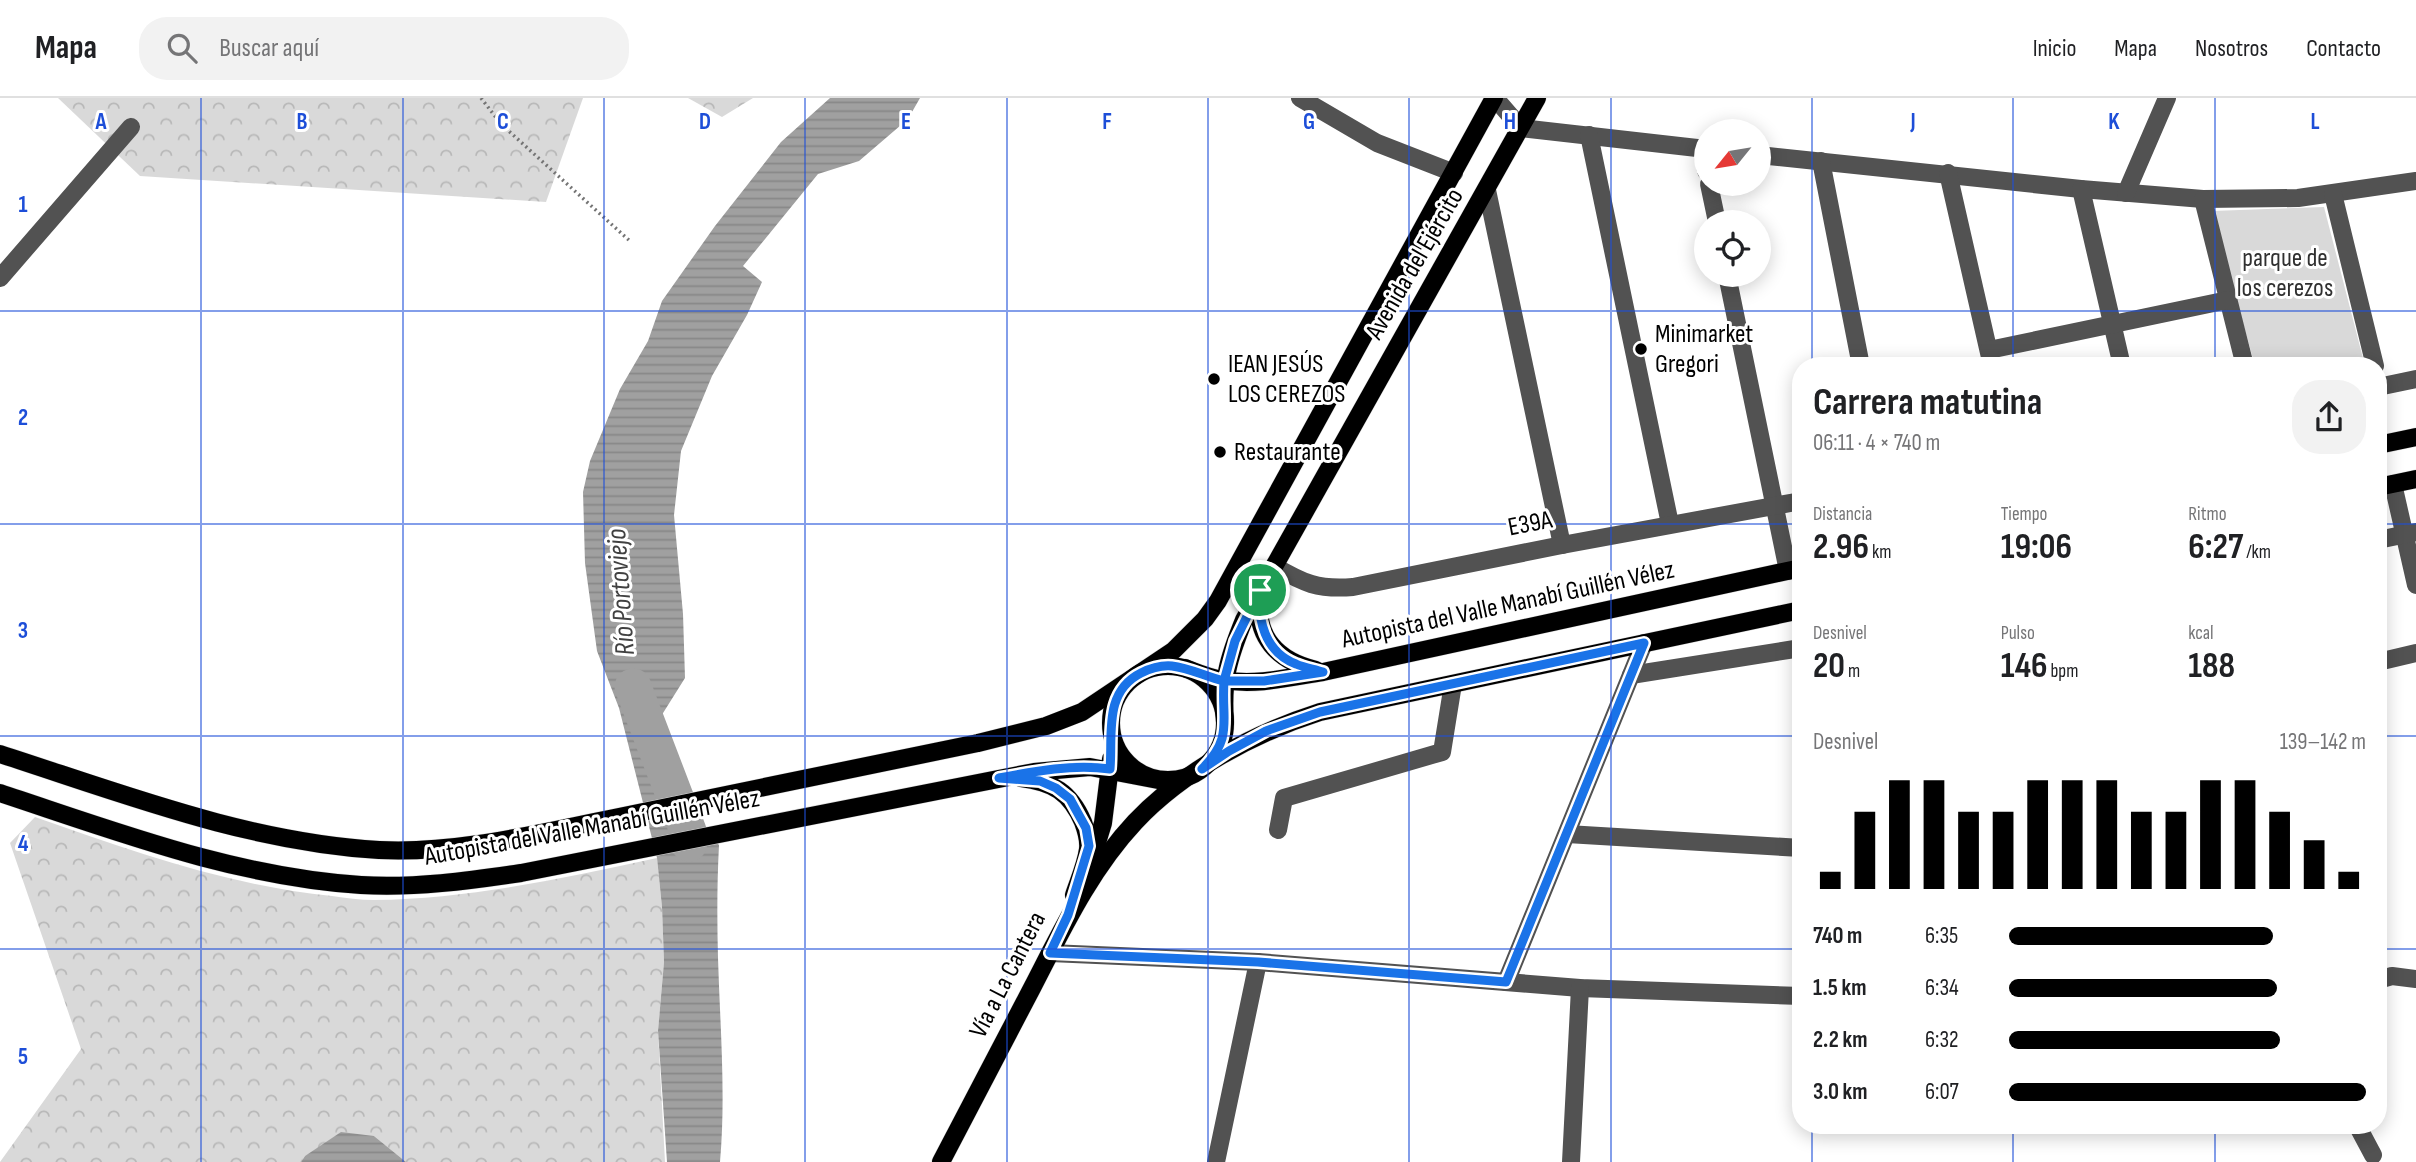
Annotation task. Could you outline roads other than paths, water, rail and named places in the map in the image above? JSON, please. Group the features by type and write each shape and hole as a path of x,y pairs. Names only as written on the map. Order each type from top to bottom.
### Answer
{"main road":[{"name":"Avenida del Ejército","path":"1138,675 1173,651 1205,619 1217,601 1494,98"},
{"name":"Avenida del Ejército","path":"1225,722 1224,681 1235,641 1260,590 1537,98"},
{"path":"2387,443 2416,437"},
{"path":"2387,485 2416,479"},
{"name":"Autopista del Valle Manabí Guillén Vélez","path":"1185,668 1224,681 1264,681 1323,672 1792,569"},
{"path":"1260,590 1260,618 1271,645 1293,663 1323,672"},
{"path":"1111,728 1126,762 1146,776 1158,780 1173,780 1188,777 1246,741 1286,723 1320,712 1792,612"},
{"path":"1068,915 1090,867 1103,823 1110,769 1112,712 1126,685 1138,675 1153,668 1185,668 1198,674 1218,695 1225,722 1223,740 1214,757 1202,769"},
{"name":"Autopista del Valle Manabí Guillén Vélez","path":"0,754 214,823 266,835 381,850 449,846 635,814 1000,738 1046,726 1082,712 1138,675"},
{"name":"Autopista del Valle Manabí Guillén Vélez","path":"0,793 207,860 267,874 364,885 460,883 1060,768 1090,766 1158,780"},
{"name":"Vía a La Cantera","path":"941,1162 1068,915 1134,823 1164,796 1202,769"},
{"path":"999,778 1021,778 1048,784 1070,799 1079,813 1086,828 1089,846 1068,915"}],"street":[{"path":"1300,98 1377,143 1454,173"},
{"path":"1494,98 1521,128 1694,148"},
{"path":"2126,193 2166,98"},
{"path":"0,278 131,127"},
{"path":"1589,135 1670,524"},
{"path":"1771,156 2203,199 2298,198 2416,181"},
{"path":"1821,161 1859,357"},
{"path":"1948,173 1991,357"},
{"path":"2081,189 2120,357"},
{"path":"1487,190 1562,545"},
{"path":"2333,194 2373,357"},
{"path":"2203,199 2243,357"},
{"path":"1729,287 1774,505 1792,563"},
{"path":"1994,357 2112,323 2228,300"},
{"path":"2387,384 2416,379"},
{"path":"2387,487 2410,533 2416,585"},
{"name":"E39A","path":"1274,566 1310,585 1332,589 1792,502"},
{"path":"2387,538 2410,533"},
{"path":"1506,982 1644,643"},
{"path":"1632,675 1792,650"},
{"path":"2387,660 2416,653"},
{"path":"1278,830 1284,798 1442,752 1453,684"},
{"path":"1567,834 1792,847"},
{"path":"1050,953 1258,962 1580,988 1792,996"},
{"path":"1216,1162 1258,962"},
{"path":"2387,977 2416,979"},
{"path":"1571,1162 1580,988"},
{"path":"2362,1134 2373,1155"}],"water":[{"path":"830,98 920,98 908,119 859,161 818,174 743,266 762,282 747,315 712,376 681,451 674,515 683,614 685,678 648,737 660,781 719,845 717,930 722,1111 720,1162 667,1162 658,1031 664,962 657,858 619,708 597,651 585,563 583,492 590,461 620,389 648,341 662,301 715,226 781,142"},
{"path":"341,1132 374,1136 406,1162 301,1162 305,1156"}],"waterway":[{"name":"Río Portoviejo","path":"633,687 688,831 689,843"}],"place":[{"name":"Minimarket Gregori","path":"1641,349"},
{"name":"IEAN JESÚS LOS CEREZOS","path":"1214,379"},
{"name":"Restaurante","path":"1220,452"}],"park label":[{"name":"parque de los cerezos","path":"2285,273"}]}
